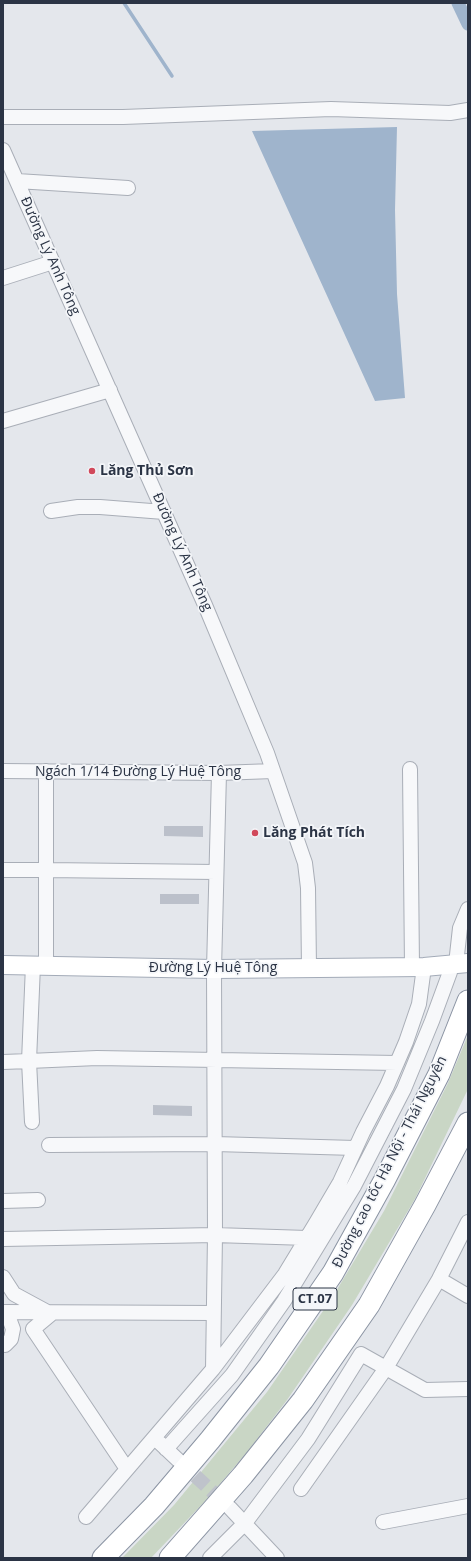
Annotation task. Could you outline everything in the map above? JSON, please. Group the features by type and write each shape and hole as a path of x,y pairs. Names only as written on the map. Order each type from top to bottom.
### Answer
{"highway":[{"name":"Đường cao tốc Hà Nội - Thái Nguyên","path":"103,1558 154,1506 210,1440 269,1366 333,1273 384,1180 439,1074 468,1001"},
{"path":"170,1558 248,1469 303,1400 369,1305 425,1206 468,1123"}],"main road":[{"name":"Đường Lý Huệ Tông","path":"3,965 214,969 460,968"}],"street":[{"path":"3,117 123,117 331,109 450,113 468,110"},
{"name":"Đường Lý Anh Tông","path":"3,150 206,605 273,771 305,863 308,888 308,968"},
{"path":"17,181 128,188"},
{"path":"3,278 53,262"},
{"path":"3,421 110,390"},
{"path":"51,511 100,507 164,512"},
{"path":"86,1517 213,1369 285,1274 340,1182 397,1063 419,1004 410,769"},
{"name":"Ngách 1/14 Đường Lý Huệ Tông","path":"3,771 219,773 273,771"},
{"path":"32,1122 29,1061 39,965 46,870 46,771"},
{"path":"213,1369 215,1235 214,969 219,773"},
{"path":"3,870 216,872"},
{"path":"166,1449 236,1369 284,1301 354,1186 404,1089 432,1021 460,968 460,928 468,909"},
{"path":"3,1062 98,1058 397,1063"},
{"path":"49,1144 215,1144 355,1148"},
{"path":"3,1201 38,1200"},
{"path":"301,1489 386,1368 439,1279 468,1222"},
{"path":"3,1239 215,1235 307,1238"},
{"path":"3,1277 14,1294 51,1314"},
{"path":"439,1279 468,1296"},
{"path":"3,1314 213,1313"},
{"path":"3,1314 10,1321 13,1329 10,1339 4,1346"},
{"path":"4,1346 33,1329 51,1314"},
{"path":"33,1329 128,1469"},
{"path":"210,1558 245,1523 308,1439 361,1354 425,1390 468,1389"},
{"path":"154,1438 178,1460"},
{"path":"383,1522 468,1506"},
{"path":"230,1508 277,1558"}],"green space":[{"path":"468,1035 468,1089 415,1199 352,1305 287,1400 247,1452 208,1498 151,1558 122,1558 174,1505 267,1392 332,1298 384,1211 448,1083"}],"water":[{"path":"397,127 395,210 397,294 405,398 375,401 252,131"}],"building":[{"path":"164,826 203,826 203,837 164,836"},
{"path":"160,894 199,894 199,904 160,904"},
{"path":"153,1105 192,1106 192,1116 153,1115"}],"waterway":[{"path":"124,3 172,76"},
{"path":"458,3 468,24"}],"tunnel":[{"path":"180,1462 227,1505"}],"place":[{"name":"Lăng Thủ Sơn","path":"92,471"},
{"name":"Lăng Phát Tích","path":"255,833"}]}
